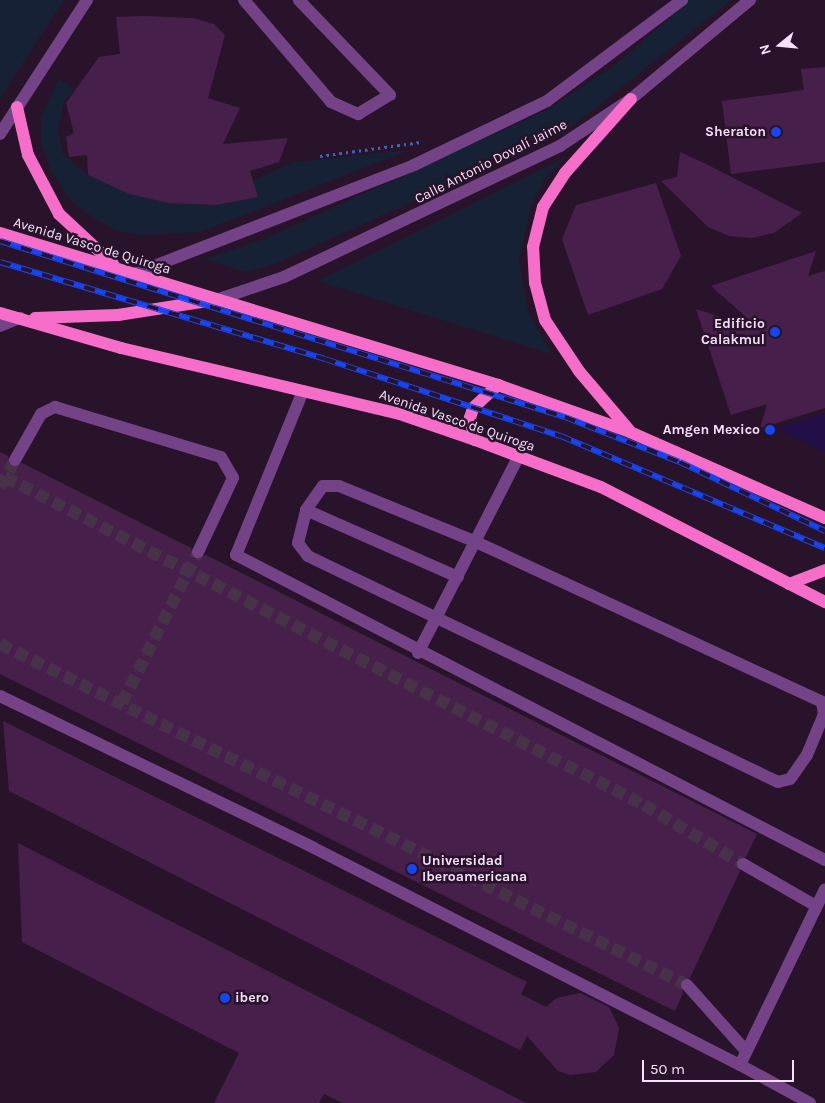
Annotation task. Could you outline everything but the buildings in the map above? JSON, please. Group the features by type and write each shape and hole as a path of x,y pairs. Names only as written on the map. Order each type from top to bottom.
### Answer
{"main road":[{"path":"630,432 578,371 545,320 535,283 533,247 543,207 565,173 632,99"},
{"path":"17,107 28,155 59,214 116,267"},
{"name":"Avenida Vasco de Quiroga","path":"0,234 136,273 216,300 333,332 498,385 630,432 825,518"},
{"path":"20,318 118,315 216,300"},
{"name":"Avenida Vasco de Quiroga","path":"0,313 303,391 397,413 475,440 601,487 825,602"},
{"path":"475,440 470,418 473,408 498,385"},
{"path":"789,584 825,570"}],"street":[{"path":"0,134 87,0"},
{"path":"244,0 331,102 358,114 390,95 299,0"},
{"name":"Calle Antonio Dovalí Jaime","path":"136,273 414,165 547,101 682,0"},
{"name":"Calle Antonio Dovalí Jaime","path":"216,300 284,277 560,146 632,99 750,0"},
{"path":"0,326 20,318"},
{"path":"303,391 236,555 418,653 825,860"},
{"path":"15,460 41,414 55,407 221,457 234,478 198,552"},
{"path":"418,653 519,456"},
{"path":"323,486 339,486 476,542 822,702 824,714 807,755 790,780 778,782 308,556 298,543 306,510 323,486"},
{"path":"306,510 458,577"},
{"path":"0,696 314,848 740,1065 810,1103"},
{"path":"743,864 816,906"},
{"path":"740,1065 825,889"},
{"path":"687,985 746,1051"}],"path":[{"path":"320,156 424,141"}],"shaded area":[{"path":"0,0 64,0 0,98"},
{"path":"690,0 731,0 564,133 277,263 245,272 205,259 266,238 547,110 615,65"},
{"path":"59,79 75,89 64,102 58,129 63,154 88,175 129,194 169,203 216,205 258,197 253,181 293,162 410,150 200,232 140,235 115,230 73,203 49,167 41,142 41,116"},
{"path":"566,157 545,178 532,203 519,259 528,311 551,354 318,281"},
{"path":"825,413 825,453 778,428"}],"tunnel":[{"path":"0,487 15,460"},
{"path":"5,477 644,805 743,864"},
{"path":"122,703 198,552"},
{"path":"0,644 687,985"}],"railway":[{"path":"0,241 565,417 680,462 825,531"},
{"path":"0,262 325,359 561,436 825,548"}],"place":[{"name":"Sheraton","path":"776,132"},
{"name":"Edificio Calakmul","path":"775,332"},
{"name":"Amgen Mexico","path":"770,430"},
{"name":"Universidad Iberoamericana","path":"412,869"},
{"name":"ibero","path":"225,998"}]}
